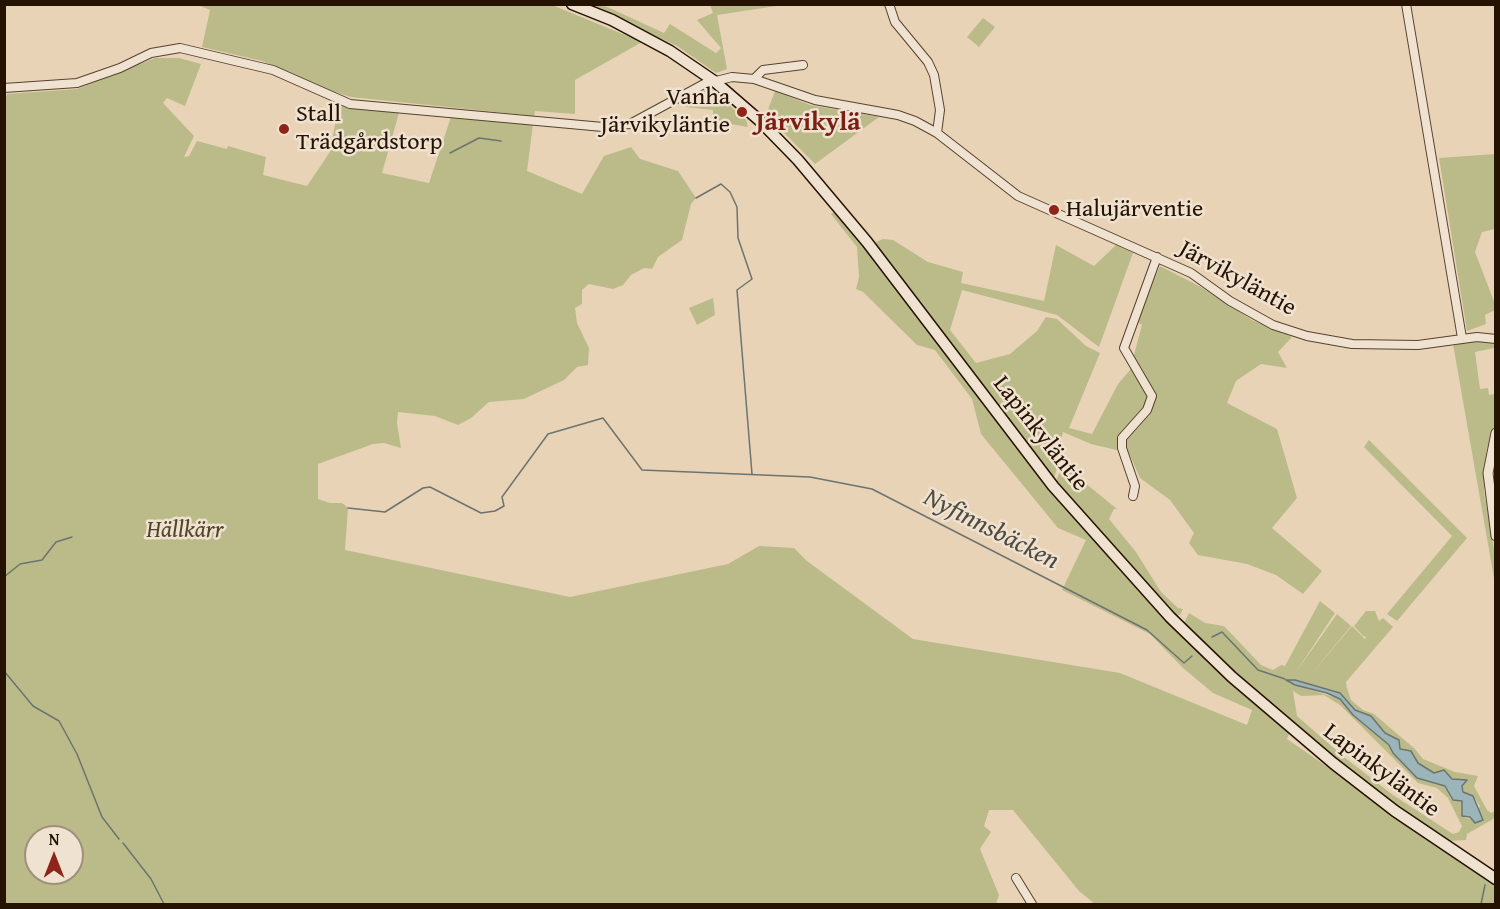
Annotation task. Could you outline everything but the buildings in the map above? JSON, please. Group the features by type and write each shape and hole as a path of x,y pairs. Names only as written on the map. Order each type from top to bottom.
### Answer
{"main road":[{"name":"Lapinkyläntie","path":"572,4 642,35 670,51 714,81 759,120 832,200 1053,486 1170,617 1232,677 1307,741 1395,811 1496,879"}],"street":[{"path":"889,4 895,22 928,62 934,75 940,110 937,133"},
{"path":"1406,4 1462,338"},
{"path":"4,88 77,83 120,68 151,53 180,48 273,70 350,104 603,127 630,124 693,88 714,81"},
{"path":"754,79 763,70 803,65"},
{"name":"Järvikyläntie","path":"714,81 732,77 754,79 815,100 898,115 937,133 1018,196 1191,273 1252,315 1292,332 1340,342 1384,345 1418,345 1462,338 1496,339"},
{"path":"1133,496 1135,486 1122,448 1122,438 1148,410 1152,396 1124,348 1157,257"},
{"path":"1496,433 1490,456 1488,489 1496,536"},
{"path":"1016,878 1032,904"}],"green space":[{"path":"198,5 552,5 642,42 575,80 575,114 535,111 534,116 351,97 332,91 262,61 202,47 210,10"},
{"path":"589,5 603,5 664,33 670,24 716,53 721,48 697,20 713,13 710,5 783,5 717,15 727,69 716,73 677,46"},
{"path":"983,18 995,27 979,47 967,37"},
{"name":"Hällkärr","path":"155,58 179,58 201,64 185,106 167,98 163,103 194,136 184,157 189,156 197,141 227,149 228,146 266,157 263,175 307,186 330,152 339,103 399,113 382,173 429,183 451,117 533,124 527,171 582,194 604,156 631,147 640,159 678,171 696,198 691,204 682,240 658,257 652,269 644,268 631,275 623,285 613,289 589,284 582,290 582,304 575,308 577,323 589,348 588,365 577,367 564,380 524,399 489,402 471,418 458,425 435,416 398,412 397,423 401,448 384,443 373,444 318,464 318,499 330,503 342,503 348,508 345,550 570,597 728,564 759,546 794,548 807,561 913,639 1120,673 1247,725 1252,710 1213,693 1183,668 1150,634 1062,590 1086,540 1058,528 981,434 972,399 935,350 917,345 863,292 856,289 859,277 857,247 831,214 836,211 1029,465 1158,612 1201,655 1289,734 1287,739 1496,883 1495,904 1095,904 1079,891 1013,810 989,810 984,826 991,832 980,849 999,895 996,904 5,904 5,99 7,94 77,89"},
{"path":"711,89 746,120 748,127 713,121 713,110 686,107 687,96"},
{"path":"775,91 810,105 879,117 815,164 766,115"},
{"path":"1495,154 1495,229 1482,232 1475,252 1495,304 1495,310 1485,315 1486,324 1467,331 1439,158"},
{"path":"883,239 893,240 928,262 963,272 961,283 1044,301 1056,245 1094,266 1116,245 1133,253 1099,347 1057,315 962,290 950,330 976,363 1010,354 1037,331 1046,317 1057,319 1086,346 1100,353 1069,428 1092,434 1118,384 1130,370 1142,325 1136,321 1160,266 1201,287 1252,320 1292,337 1278,352 1287,368 1261,364 1236,381 1227,403 1277,429 1297,498 1272,528 1322,571 1303,594 1276,575 1247,564 1198,555 1189,543 1194,533 1170,500 1140,478 1129,453 1091,444 1063,432 1056,459 1059,462 1054,478 876,248 876,242"},
{"path":"713,298 715,315 697,325 689,308"},
{"path":"1485,340 1495,342 1494,348 1475,352 1480,389 1488,388 1489,395 1495,394 1495,424 1487,449 1484,492 1495,555 1495,584 1453,344"},
{"path":"1369,440 1467,538 1397,621 1387,614 1452,536 1364,447"},
{"path":"1063,465 1117,509 1114,509 1109,519 1136,552 1161,592 1178,608 1183,609 1180,615 1175,615 1056,481"},
{"path":"1320,601 1335,613 1296,672 1337,614 1351,626 1308,678 1352,626 1365,639 1366,637 1354,626 1366,611 1375,611 1379,621 1383,618 1393,627 1346,682 1351,700 1363,710 1374,714 1415,749 1423,759 1455,772 1478,776 1474,786 1487,810 1491,813 1495,811 1495,818 1467,834 1466,840 1448,841 1370,786 1223,663 1184,623 1189,613 1205,623 1224,626 1261,665 1273,670 1281,665 1285,666","holes":["1295,680 1335,691 1355,710 1374,719 1385,733 1398,740 1400,749 1414,754 1418,763 1434,773 1446,774 1452,779 1466,779 1462,786 1464,792 1473,796 1480,806 1472,819 1465,818 1461,813 1462,801 1451,798 1445,786 1417,778 1393,753 1389,745 1353,715 1340,699 1289,683","1293,691 1301,696 1324,695 1340,705 1418,783 1437,788 1448,798 1462,826 1459,832 1453,834 1393,795 1344,757 1297,716"]}],"water":[{"path":"1286,680 1295,680 1340,693 1355,710 1371,716 1385,733 1399,740 1400,749 1411,751 1418,763 1434,773 1444,770 1452,779 1467,780 1462,786 1463,792 1473,796 1483,820 1475,823 1470,817 1462,816 1462,801 1453,800 1445,786 1417,778 1393,753 1389,745 1353,715 1340,699"}],"waterway":[{"path":"450,153 479,138 501,141"},
{"name":"Nyfinnsbäcken","path":"696,198 721,184 730,192 737,207 738,238 752,279 737,290 752,474"},
{"name":"Nyfinnsbäcken","path":"348,508 385,512 423,488 430,487 481,513 495,511 504,506 502,497 548,434 603,418 642,470 810,477 872,489 1147,630 1184,663 1192,656"},
{"path":"4,577 20,564 42,560 56,542 72,537"},
{"name":"Nyfinnsbäcken","path":"1212,637 1222,632 1258,670 1285,679"},
{"path":"4,671 33,706 59,721 77,754 102,817 119,839"},
{"path":"123,843 151,879 164,904"},
{"name":"Nyfinnsbäcken","path":"1481,904 1485,885"}],"place":[{"name":"Vanha Järvikyläntie","path":"742,112"},
{"name":"Stall Trädgårdstorp","path":"284,129"},
{"name":"Halujärventie","path":"1054,210"}],"district":[{"name":"Järvikylä","path":"808,123"}]}
